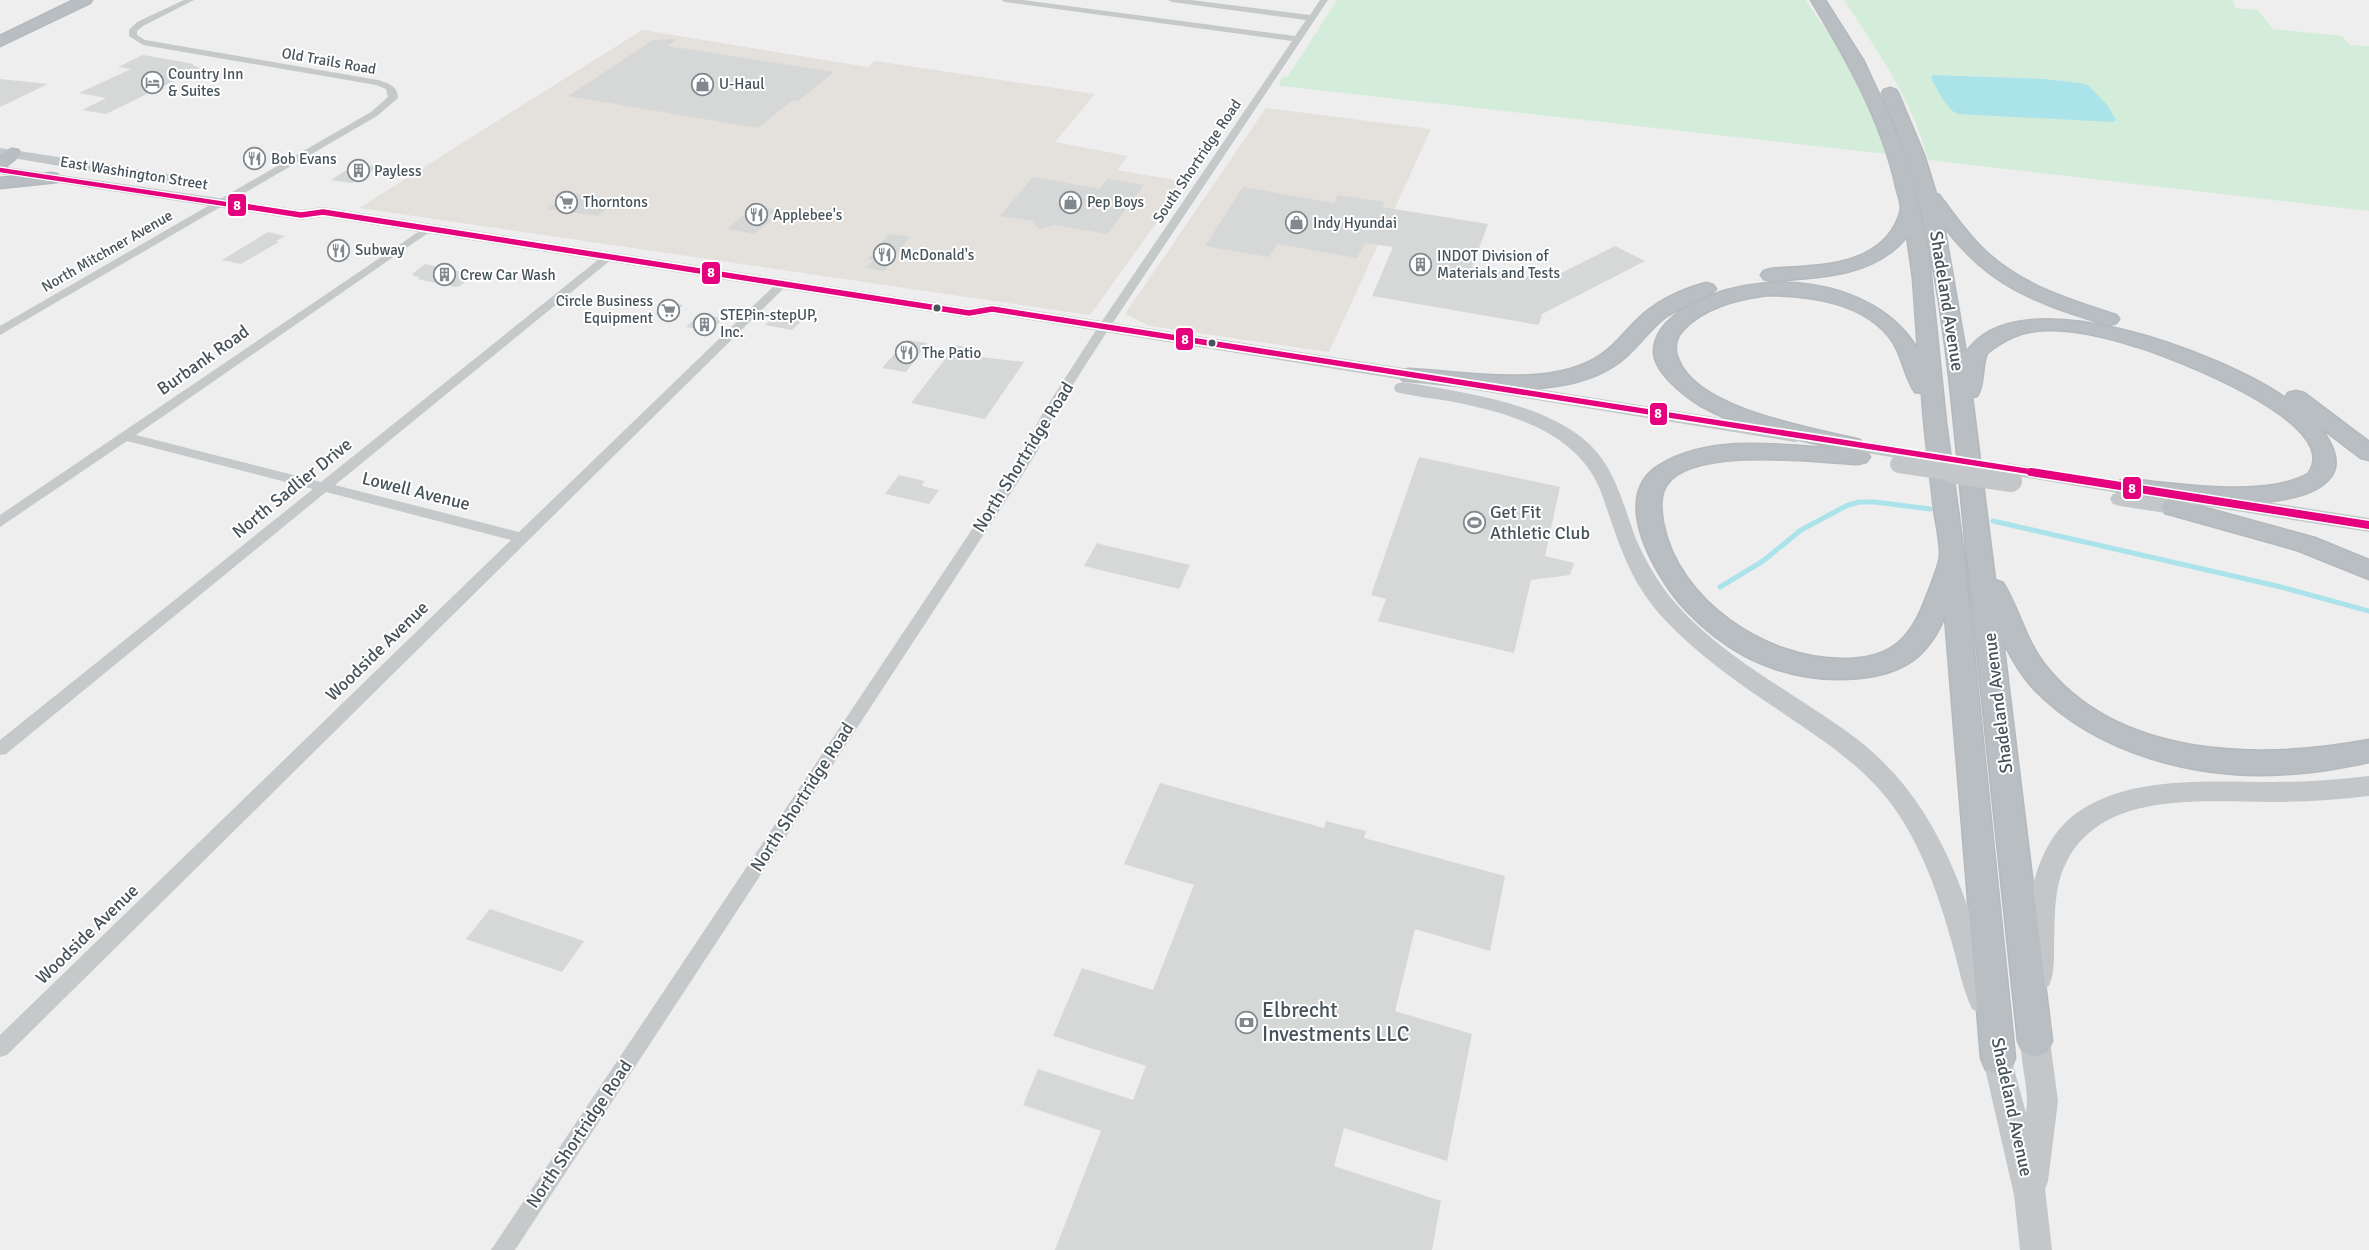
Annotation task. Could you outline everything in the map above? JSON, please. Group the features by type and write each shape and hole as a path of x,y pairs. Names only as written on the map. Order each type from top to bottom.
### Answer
{"highway":[{"path":"0,28 57,0"},
{"path":"0,42 85,0"},
{"name":"Shadeland Avenue","path":"1818,0 1850,51 1873,98 1901,169 1910,208 1923,278 1935,423 1966,555 2009,791 2035,1041"},
{"name":"Shadeland Avenue","path":"1835,0 1879,74 1901,118 1928,193 1943,259 1964,419 1966,555 1998,1058"},
{"path":"0,183 51,178"},
{"path":"1928,193 1977,254 2011,280 2058,302 2170,338 2234,364 2304,403 2369,453"},
{"path":"1410,375 1529,381 1560,378 1588,370 1614,356 1648,321 1662,310 1695,292 1748,278 1829,270 1856,264 1878,254 1892,245 1901,234 1908,220 1910,208"},
{"path":"1855,451 1756,419 1707,400 1681,381 1668,365 1663,350 1666,336 1677,324 1695,310 1724,298 1747,292 1788,289 1832,297 1862,308 1883,321 1897,334 1916,364 1935,423"},
{"path":"1964,419 1972,362 1977,351 1987,340 1998,333 2020,326 2037,324 2071,326 2110,333 2156,346 2204,364 2241,382 2298,418 2316,437 2324,456 2322,472 2313,481 2306,486 2277,492 2224,493 2125,487"},
{"path":"1855,451 1742,452 1710,455 1674,466 1666,472 1654,485 1649,500 1653,532 1670,571 1700,608 1717,624 1756,650 1802,666 1830,670 1853,670 1887,663 1911,648 1966,555"},
{"path":"2173,507 2306,544 2369,570"},
{"path":"1966,555 2012,636 2036,672 2057,695 2085,716 2114,732 2172,752 2249,763 2318,761 2369,750"}],"main road":[{"name":"East Washington Street","path":"3,157 223,193 301,215 323,212 427,228 969,313 984,322 1100,333 1410,375 1855,451 2008,475 2173,507 2369,538"},
{"name":"East Washington Street","path":"0,170 51,178 223,193"},
{"name":"East Washington Street","path":"1100,333 1460,397 1855,451"},
{"path":"1460,397 1527,417 1555,430 1579,446 1594,461 1605,477 1634,559 1646,579 1673,614 1704,644 1728,662 1848,745 1881,773 1898,793 1922,827 1943,872 1961,925 1998,1058"},
{"name":"East Washington Street","path":"2008,475 2125,487 2369,525"},
{"path":"2035,1041 2043,910 2048,877 2054,859 2064,843 2086,820 2122,803 2167,794 2319,792 2369,786"},
{"name":"Shadeland Avenue","path":"2030,1195 2043,1101 2035,1041"},
{"name":"Shadeland Avenue","path":"1998,1058 2030,1195"},
{"path":"2030,1195 2036,1250"}],"street":[{"name":"Old Trails Road","path":"190,0 146,20 133,30 133,36 142,42 378,83 389,87 393,93 389,103 374,114 223,193"},
{"path":"1005,0 1298,39"},
{"path":"1172,0 1311,18"},
{"path":"1236,8 1242,0"},
{"name":"South Shortridge Road","path":"1100,333 1324,0"},
{"name":"North Mitchner Avenue","path":"0,331 223,193"},
{"name":"Burbank Road","path":"0,522 427,228"},
{"name":"North Sadlier Drive","path":"0,749 608,257"},
{"name":"Woodside Avenue","path":"0,1048 782,284"},
{"name":"North Shortridge Road","path":"502,1250 1013,479 1048,414 1100,333"},
{"name":"Lowell Avenue","path":"125,436 522,538"}],"shaded area":[{"path":"642,30 868,67 875,61 1095,94 1055,142 1128,156 1117,170 1186,182 1090,315 359,208"},
{"path":"1266,108 1431,129 1329,352 1150,326 1125,314"}],"green space":[{"path":"1337,0 1806,0 1839,48 1853,73 1872,113 1886,154 1281,86 1279,83 1282,77 1288,76"},
{"path":"1844,0 2232,0 2236,8 2258,10 2273,29 2342,36 2350,45 2369,46 2369,211 1928,160 1922,138 1904,97","holes":["1933,75 2045,79 2081,83 2089,86 1952,111 1931,78"]}],"water":[{"path":"1933,75 2045,79 2081,83 2089,86 2107,105 2116,120 2113,122 1957,114 1942,98 1931,78"}],"building":[{"name":"U-Haul","path":"677,39 668,46 834,72 798,101 793,100 758,128 568,96 653,40"},
{"name":"Country Inn & Suites","path":"143,55 194,64 192,65 200,68 106,114 82,110 106,98 79,93 131,69 118,67"},
{"path":"0,79 48,84 0,107"},
{"name":"Payless","path":"357,163 378,167 352,183 331,180"},
{"name":"Pep Boys","path":"1033,177 1100,189 1107,179 1144,185 1107,234 1055,225 1039,229 1032,221 1000,216"},
{"path":"1243,187 1334,203 1338,195 1384,202 1382,207 1488,224 1472,267 1540,279 1551,278 1615,246 1645,261 1542,314 1539,325 1372,296 1393,247 1365,243 1357,258 1277,244 1269,257 1205,246"},
{"path":"568,192 617,200 598,216 548,209"},
{"name":"Applebee's","path":"754,206 776,210 766,219 772,220 754,234 727,229"},
{"path":"268,232 285,236 276,241 279,242 241,264 222,260"},
{"name":"McDonald's","path":"892,234 910,237 884,271 866,268 873,260 868,259 887,236"},
{"name":"Crew Car Wash","path":"425,264 476,275 460,286 455,287 417,279 420,277 412,276"},
{"name":"Circle Business Equipment","path":"668,302 683,305 670,317 655,314"},
{"path":"777,313 804,319 792,330 765,325"},
{"name":"STEPin-stepUP, Inc.","path":"700,314 720,318 718,320 721,321 710,331 686,327"},
{"name":"The Patio","path":"907,340 927,343 906,372 882,368"},
{"path":"956,345 976,349 970,356 1024,362 985,419 911,403"},
{"name":"Get Fit Athletic Club","path":"1419,457 1560,487 1545,556 1574,563 1570,575 1531,580 1514,653 1378,621 1386,599 1371,595"},
{"path":"899,475 924,481 922,486 939,490 929,504 885,494"},
{"path":"1097,543 1190,565 1179,589 1084,566"},
{"name":"Elbrecht Investments LLC","path":"1160,783 1324,828 1326,821 1366,831 1364,838 1505,876 1490,951 1415,929 1395,1011 1472,1034 1447,1161 1344,1128 1334,1166 1441,1201 1432,1250 1055,1250 1101,1131 1023,1105 1038,1069 1133,1100 1146,1066 1053,1036 1082,968 1153,990 1194,885 1124,864"},
{"path":"490,909 584,941 562,972 466,939"}],"waterway":[{"path":"1720,587 1763,561 1801,530 1846,506 1859,502 1875,502 1930,509"},
{"path":"1993,521 2281,587 2369,611"}],"transit line":[{"name":"8","path":"0,170 301,215 323,212 969,313 992,309 2369,525"}],"place":[{"name":"Country Inn & Suites","path":"152,83"},
{"name":"U-Haul","path":"703,84"},
{"name":"Bob Evans","path":"255,159"},
{"name":"Payless","path":"358,171"},
{"name":"Thorntons","path":"567,202"},
{"name":"Pep Boys","path":"1071,202"},
{"name":"Applebee's","path":"757,215"},
{"name":"Indy Hyundai","path":"1297,223"},
{"name":"Subway","path":"339,250"},
{"name":"McDonald's","path":"884,255"},
{"name":"INDOT Division of Materials and Tests","path":"1421,265"},
{"name":"Crew Car Wash","path":"444,275"},
{"name":"Circle Business Equipment","path":"669,310"},
{"name":"STEPin-stepUP, Inc.","path":"704,324"},
{"name":"The Patio","path":"906,353"},
{"name":"Get Fit Athletic Club","path":"1474,522"},
{"name":"Elbrecht Investments LLC","path":"1246,1022"}]}
